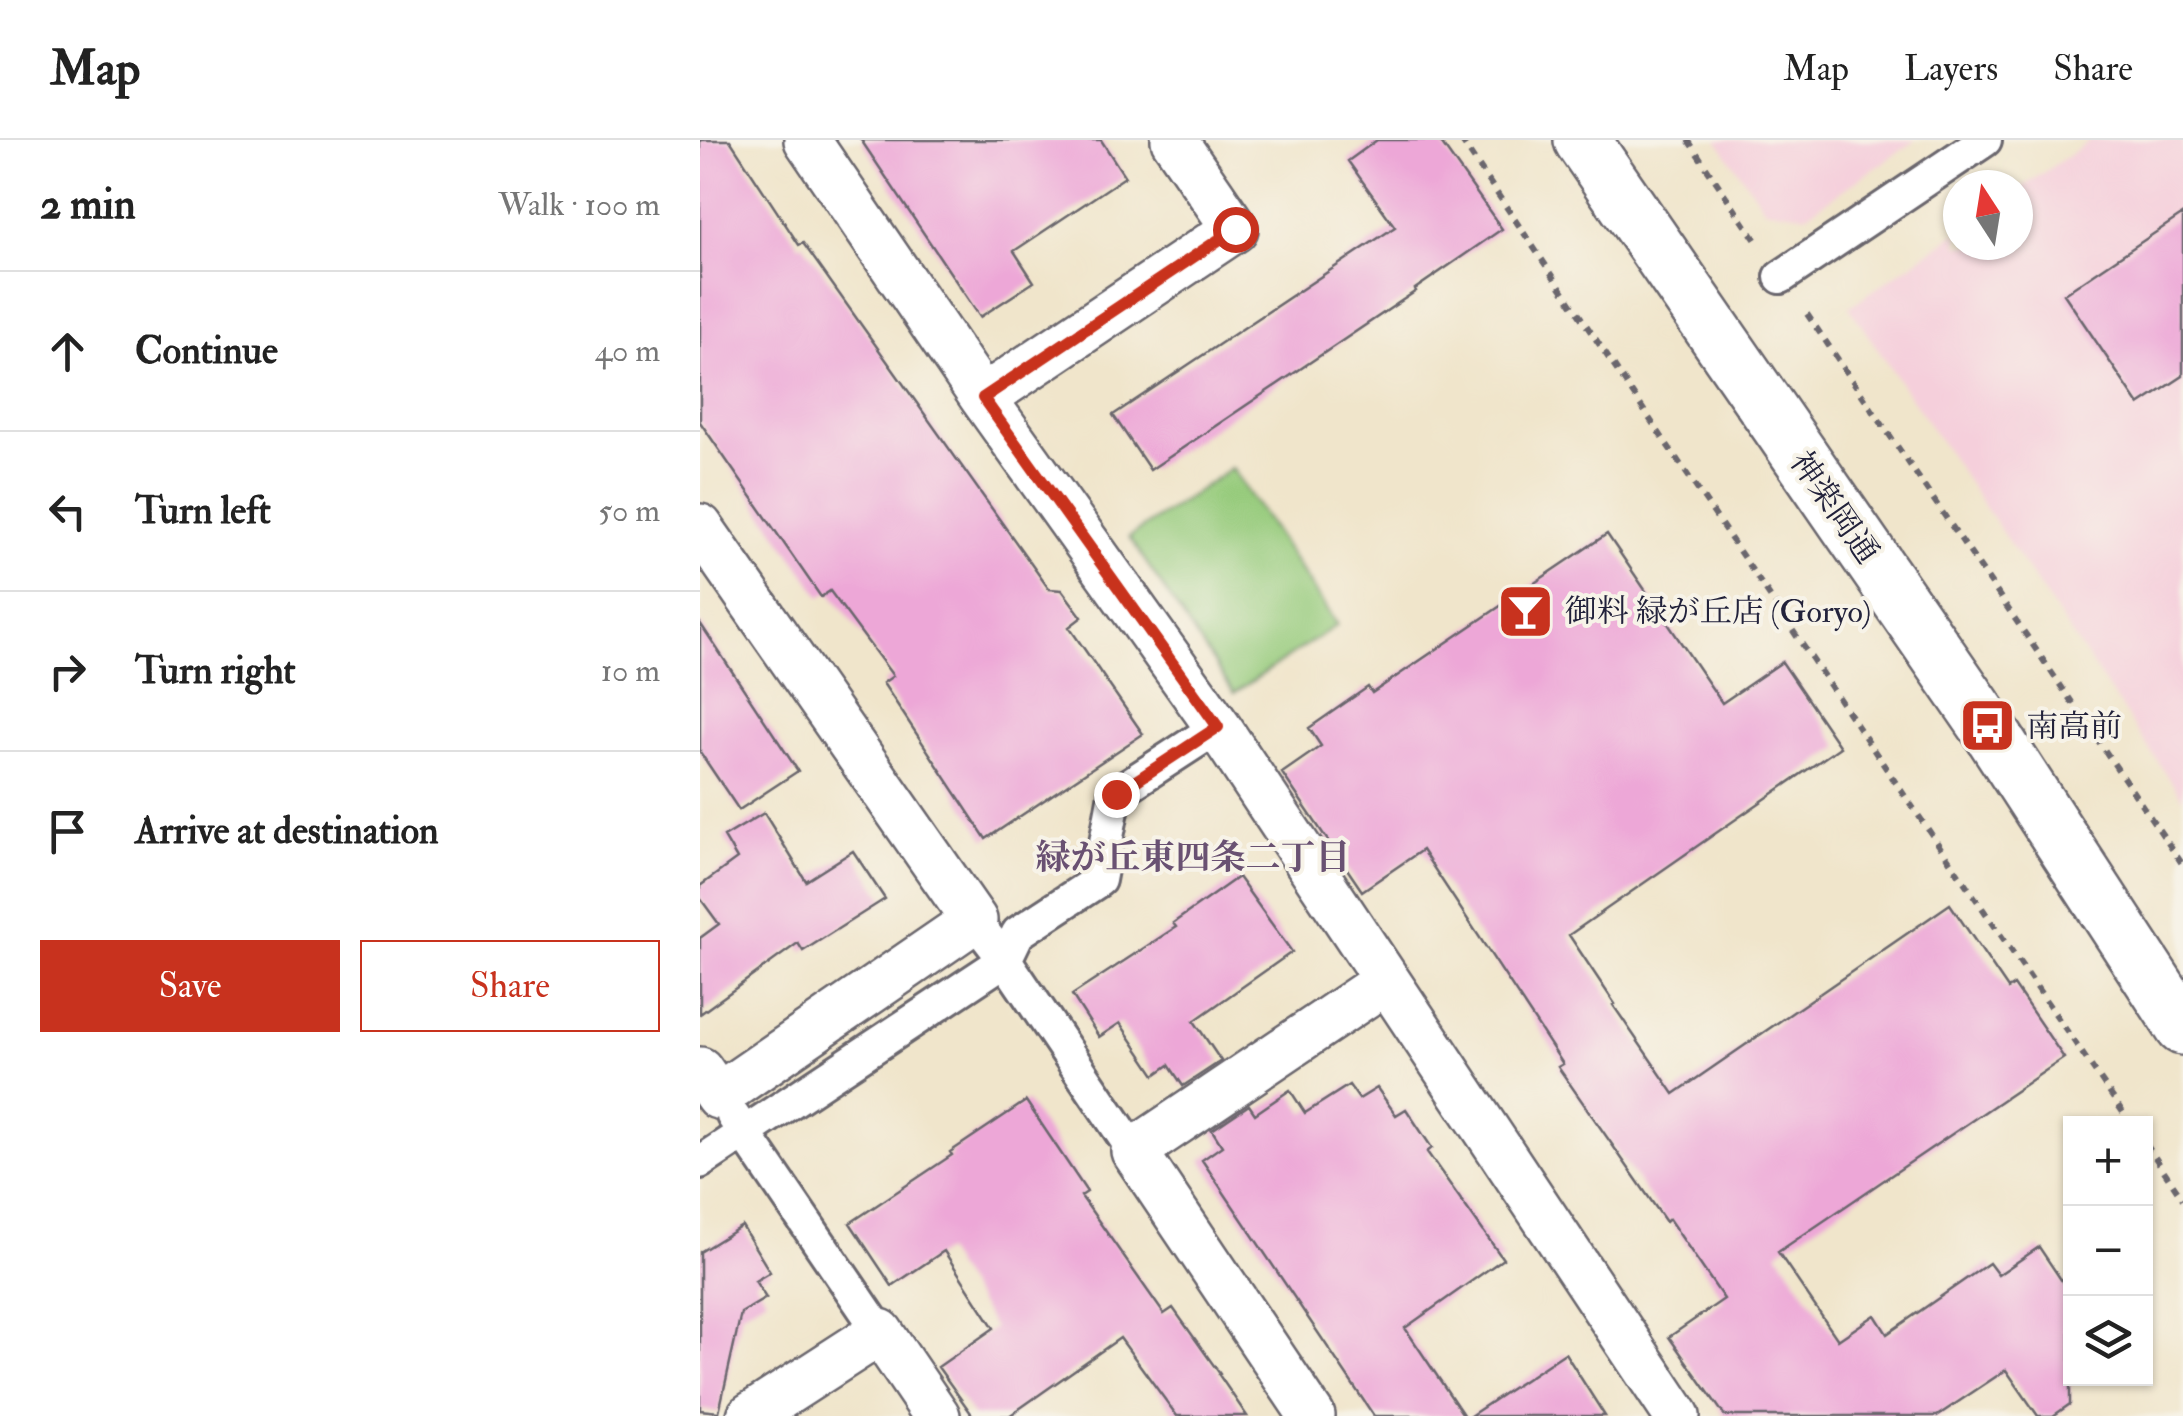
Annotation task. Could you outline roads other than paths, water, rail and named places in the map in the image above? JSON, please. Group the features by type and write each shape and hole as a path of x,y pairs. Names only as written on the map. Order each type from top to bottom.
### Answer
{"street":[{"path":"807,140 983,398 1218,727 1678,1416"},
{"path":"983,398 1235,229 1174,140"},
{"name":"神楽岡通","path":"1582,140 1987,726 2183,1027"},
{"path":"1781,277 1986,140"},
{"path":"700,527 1004,960 1312,1416"},
{"path":"700,1162 1004,960 1018,933 1099,880 1116,794 1218,727"},
{"path":"937,1416 709,1083 974,920"},
{"path":"1134,1151 1386,981"},
{"path":"750,1416 880,1332"}],"place":[{"name":"御料 緑が丘店 (Goryo)","path":"1526,611"},
{"name":"南高前","path":"1987,726"}],"district":[{"name":"緑が丘東四条二丁目","path":"1193,857"}]}
